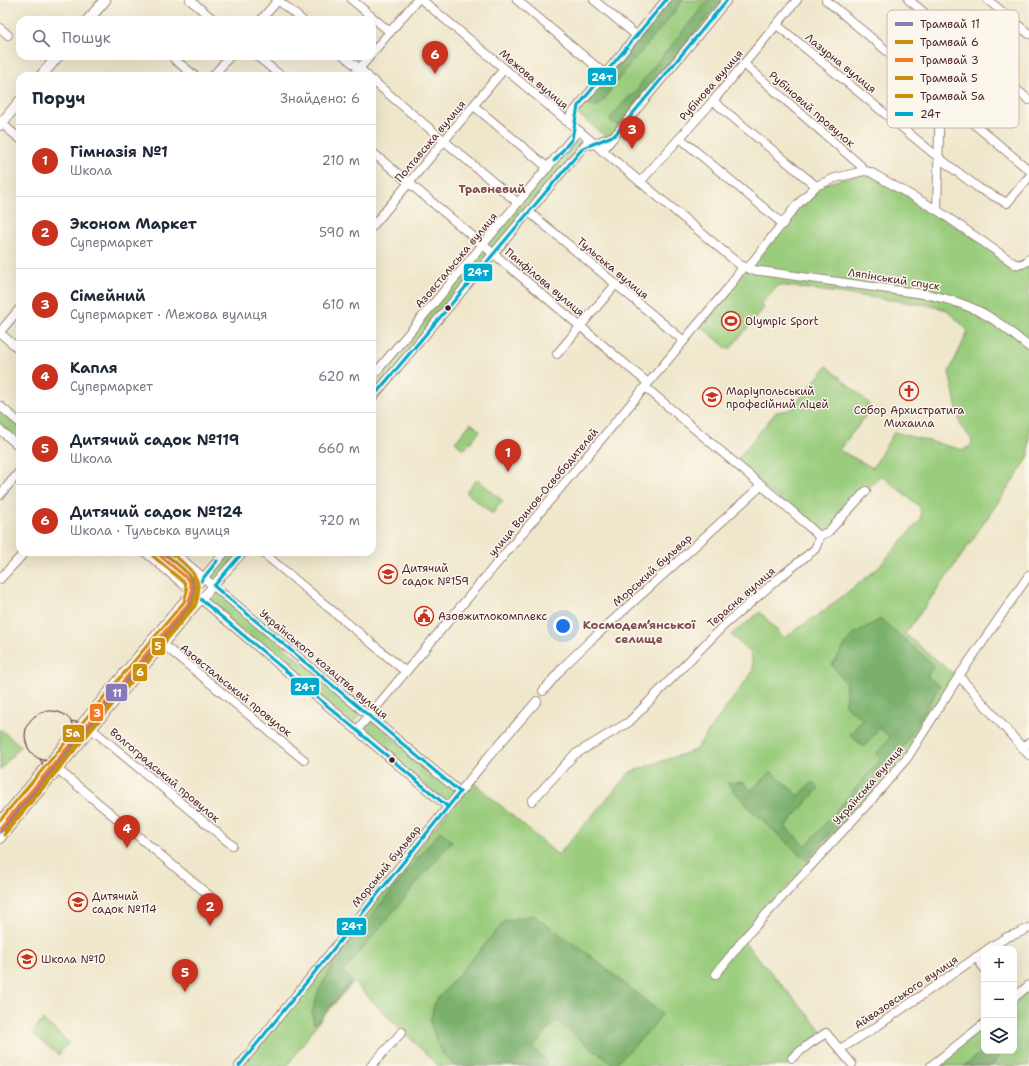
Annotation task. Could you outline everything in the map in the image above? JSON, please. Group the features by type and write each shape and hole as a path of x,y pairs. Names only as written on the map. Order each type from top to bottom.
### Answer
{"main road":[{"path":"91,16 105,0"},
{"path":"44,72 55,60"},
{"path":"0,123 16,105"}],"street":[{"path":"190,0 209,16"},
{"path":"264,16 278,0 297,16"},
{"path":"352,0 371,16"},
{"path":"376,48 417,0"},
{"name":"Межова вулиця","path":"422,0 731,258 746,268"},
{"path":"517,0 605,74"},
{"path":"594,0 637,36"},
{"name":"Азовстальська вулиця","path":"566,121 666,0"},
{"path":"602,151 727,0"},
{"name":"Рубінова вулиця","path":"640,182 713,101 797,0"},
{"path":"826,0 887,51"},
{"path":"909,0 921,10"},
{"path":"988,0 1000,10"},
{"path":"376,20 390,32"},
{"name":"Лазурна вулиця","path":"777,25 887,115"},
{"path":"1019,26 1029,34"},
{"path":"0,28 8,35"},
{"path":"175,60 190,72"},
{"path":"216,72 227,60"},
{"path":"262,60 276,72"},
{"path":"349,60 363,72"},
{"path":"356,72 367,60"},
{"name":"Рубіновий провулок","path":"744,64 860,165 864,171"},
{"name":"Полтавська вулиця","path":"376,221 504,69"},
{"path":"376,83 518,203"},
{"path":"1019,92 1029,100"},
{"path":"713,101 816,186 835,178 864,171 870,172 937,210 1015,264 1025,264 1029,259"},
{"path":"474,106 548,168"},
{"name":"Азовстальська вулиця","path":"376,372 572,139 576,129 578,106"},
{"path":"0,123 16,136"},
{"name":"Лазурна вулиця","path":"902,128 980,189 1007,203 1029,177"},
{"path":"937,210 939,128"},
{"path":"978,128 1029,170"},
{"path":"376,393 583,148 592,142 615,135"},
{"path":"680,138 783,224"},
{"name":"Панфілова вулиця","path":"376,155 580,326 647,385"},
{"name":"улица Воинов-Освободителей","path":"357,730 729,287 751,264 796,206 816,186"},
{"name":"Тульська вулиця","path":"529,212 684,341"},
{"name":"Ляпінський спуск","path":"746,268 930,295 948,299 973,308 994,320 1029,348"},
{"path":"557,354 616,284"},
{"path":"438,298 449,307"},
{"path":"16,313 0,333 16,347"},
{"path":"647,385 819,536"},
{"path":"0,406 16,420"},
{"path":"0,430 16,444"},
{"path":"0,495 16,476"},
{"name":"Морський бульвар","path":"543,691 564,666 590,641 762,485"},
{"name":"Терасна вулиця","path":"532,801 576,754 629,722 722,628 779,578 815,549 819,536 828,532 866,491"},
{"path":"0,579 21,556"},
{"path":"150,556 448,807"},
{"name":"Українського козацтва вулиця","path":"178,556 460,792"},
{"path":"0,821 221,556"},
{"path":"0,838 201,599 240,556"},
{"path":"267,556 406,672"},
{"name":"Українська вулиця","path":"716,974 748,935 907,758 959,676 1029,575"},
{"name":"Азовстальський провулок","path":"154,637 304,760"},
{"path":"959,676 1027,748"},
{"name":"Морський бульвар","path":"239,1066 489,756 537,701"},
{"name":"Волгоградський провулок","path":"83,722 232,845"},
{"path":"49,762 211,897"},
{"path":"993,946 1007,937 1029,928"},
{"name":"Айвазовського вулиця","path":"840,1049 873,1029 981,954"},
{"path":"976,957 981,964"},
{"path":"1017,995 1029,985"},
{"path":"931,1066 981,1026"},
{"path":"371,1066 402,1032"},
{"path":"792,1058 808,1044 826,1033 852,1064"}],"green space":[{"path":"668,0 725,0 615,134 606,137 578,114 580,107"},
{"path":"670,0 683,0 666,23 628,66 603,101 598,106 592,107 588,103 589,99"},
{"path":"708,0 722,0 622,122 617,125 613,123 610,120 611,117 628,98 637,91 643,80"},
{"path":"573,139 582,147 376,391 376,374"},
{"path":"870,172 1015,264 1029,259 1029,455 948,575 905,634 956,676 911,750 741,938 823,1032 791,1057 788,1066 438,1066 353,982 317,1024 287,1066 243,1066 472,781 558,855 630,772 695,750 753,671 751,653 731,635 760,612 784,638 822,612 877,569 921,519 920,507 881,475 825,536 734,463 776,412 790,410 827,366 869,403 865,417 839,450 873,468 894,432 963,450 971,446 972,441 970,437 961,427 949,372 968,331 947,310 927,305 779,285 760,305 764,308 729,350 698,324 816,186"},
{"path":"0,409 16,423 16,442 0,428"},
{"path":"471,423 480,431 464,450 455,442"},
{"path":"477,479 503,501 492,514 466,492"},
{"path":"153,556 175,556 201,578 192,589"},
{"path":"223,556 237,556 213,584 205,577"},
{"path":"214,589 362,712 352,724 204,599"},
{"path":"881,619 934,665 927,676 940,686 904,746 807,861 748,807 727,783 743,782 751,790 772,772 799,796 812,782 819,788 785,827 806,846 881,759 876,754 890,737 879,728 864,747 850,735 862,719 845,705 846,684 832,665 852,635"},
{"path":"371,720 457,792 448,804 361,732"},
{"path":"0,729 21,746 0,770"},
{"path":"440,831 452,841 343,972 352,981 314,1024 312,1012 318,992 336,959"},
{"path":"533,915 588,954 662,1014 652,1028 614,1066 556,1020 533,1048 548,1061 545,1066 456,1066 441,1052 430,1022 435,1002 505,921"},
{"path":"1029,985 1029,1066 931,1066 981,1026 981,1054 1017,1054 1017,995"},
{"path":"43,1020 69,1042 58,1055 32,1033"},
{"path":"981,1052 981,1054 1000,1054 992,1066 964,1066"}],"tram line":[{"name":"5а","path":"0,820 184,602 187,591 185,583 153,556"},
{"name":"3","path":"0,828 188,604 192,591 189,580 161,556"},
{"name":"11","path":"0,832 191,604 193,595 191,580 182,568 167,556"},
{"name":"5","path":"4,831 192,606 197,591 193,578 168,556"},
{"name":"6","path":"4,835 195,606 199,588 197,581 190,569 175,556"},
{"path":"64,756 52,761 42,760 34,755 28,748 25,738 26,729 31,720 40,713 47,711 56,711 64,714 73,726 74,736 71,747"},
{"path":"71,721 83,722 94,716"},
{"path":"39,782 44,767 40,759"}],"transit line":[{"name":"24т","path":"554,161 572,139 578,106 666,0"},
{"name":"24т","path":"376,393 583,148 615,135 727,0"},
{"name":"24т","path":"239,1066 460,792 214,586 240,556"},
{"name":"24т","path":"217,561 192,592 448,807"}],"place":[{"name":"Дитячий садок №124","path":"435,74"},
{"name":"Сімейний","path":"632,149"},
{"name":"Olympic Sport","path":"731,321"},
{"name":"Собор Архистратига Михаила","path":"909,391"},
{"name":"Маріупольський професійний ліцей","path":"712,397"},
{"name":"Гімназія №1","path":"508,472"},
{"name":"Дитячий садок №159","path":"388,574"},
{"name":"Азовжитлокомплекс","path":"424,616"},
{"name":"Капля","path":"127,848"},
{"name":"Дитячий садок №114","path":"78,902"},
{"name":"Эконом Маркет","path":"210,926"},
{"name":"Школа №10","path":"27,959"},
{"name":"Дитячий садок №119","path":"185,992"}],"district":[{"name":"Травневий","path":"492,189"},
{"name":"Космодем’янської селище","path":"639,632"}]}
